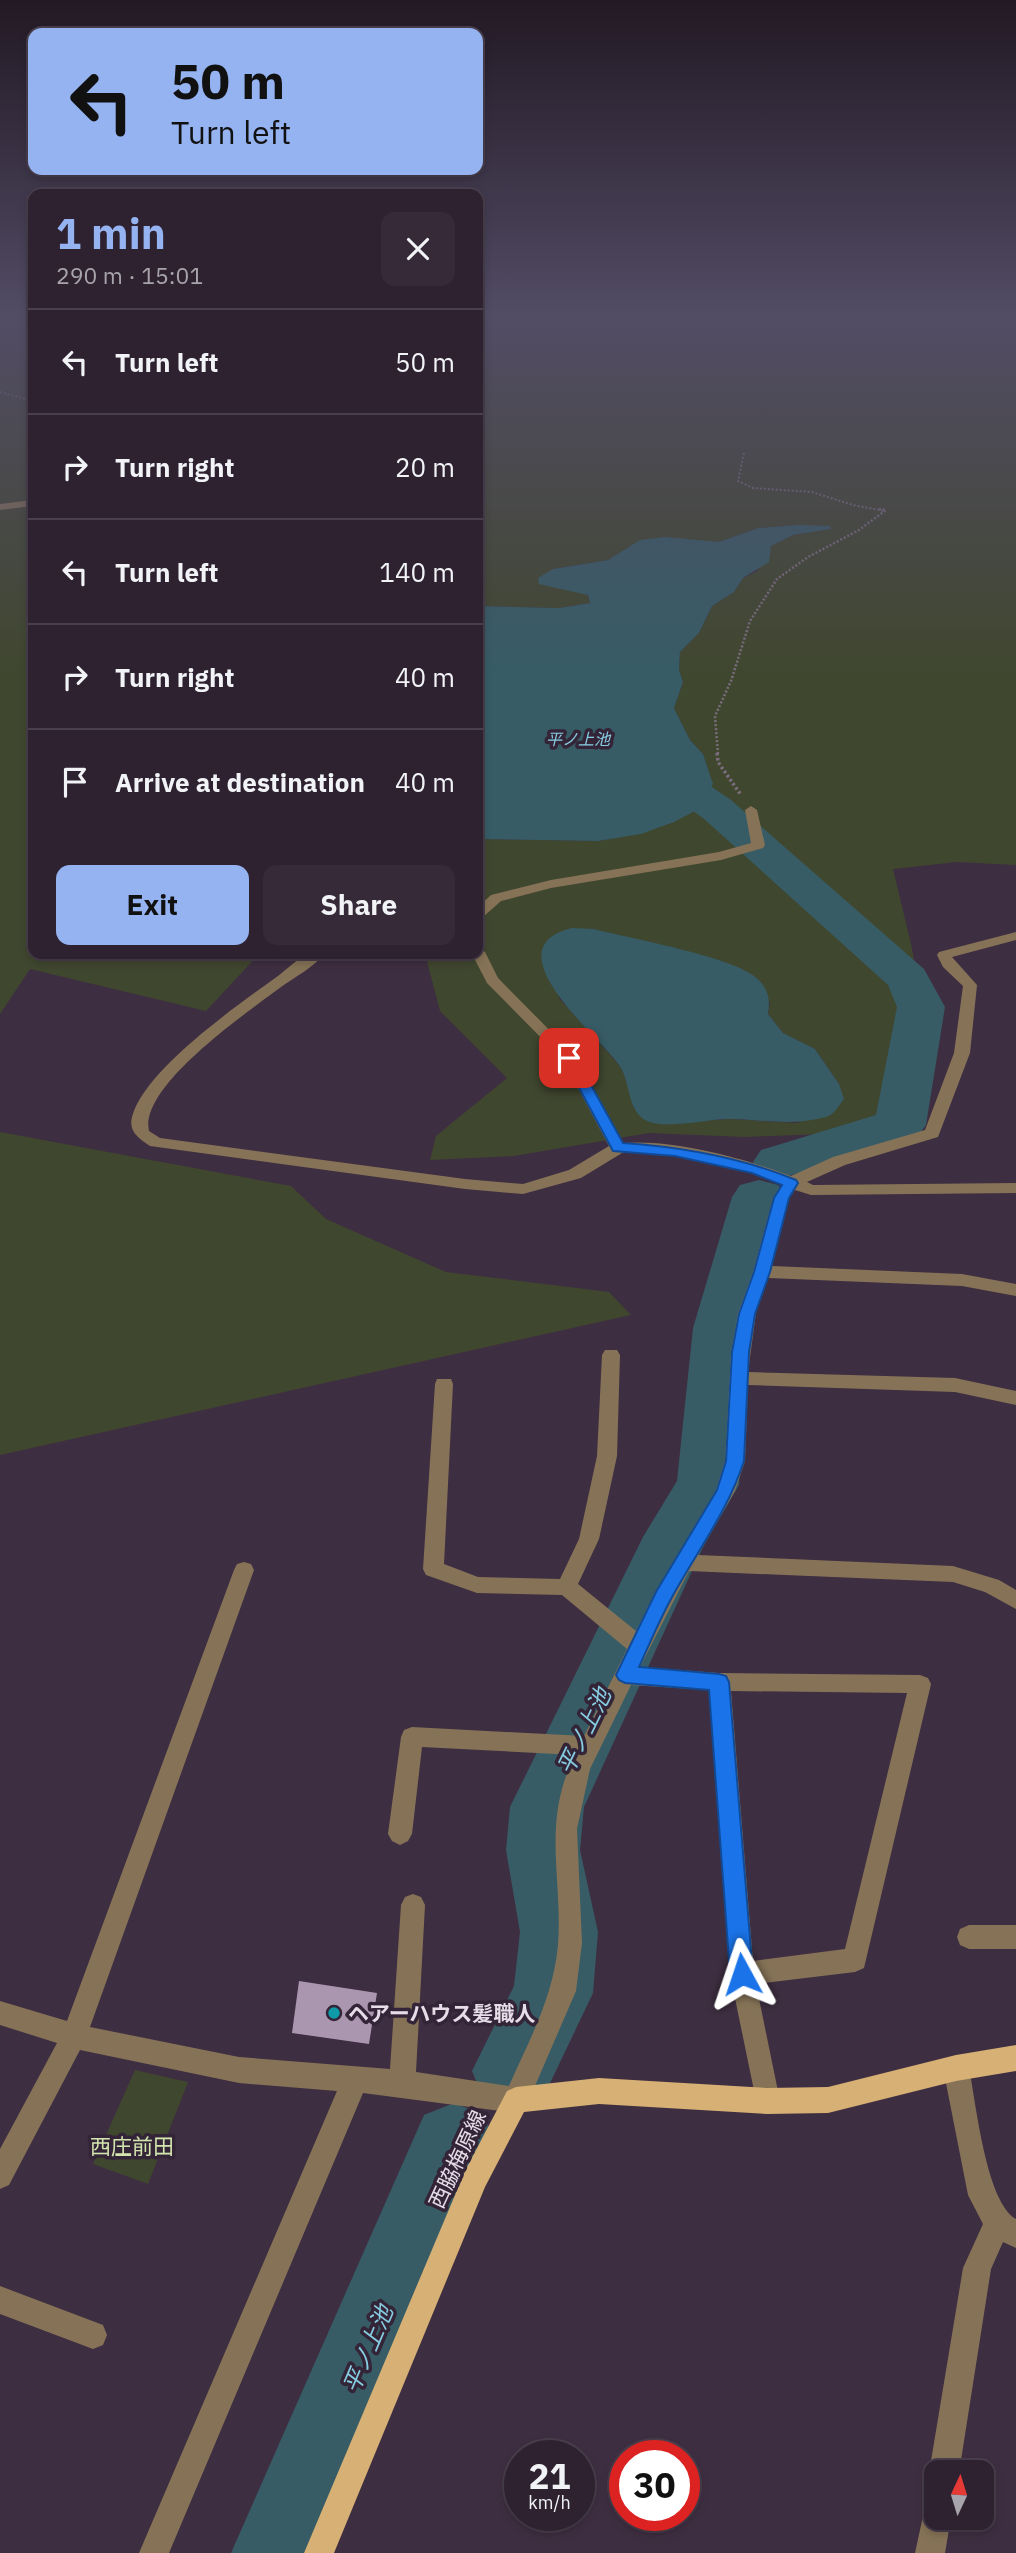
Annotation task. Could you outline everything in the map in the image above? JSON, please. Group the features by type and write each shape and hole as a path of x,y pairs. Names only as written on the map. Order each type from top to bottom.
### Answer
{"main road":[{"path":"516,2101 599,2091 767,2101 828,2100 956,2068 1016,2058"},
{"name":"西脇梅原線","path":"319,2553 475,2178 516,2101"}],"street":[{"path":"0,507 28,504"},
{"path":"483,910 496,898 540,886 721,856 758,845 751,810"},
{"path":"0,2013 74,2036 239,2070 402,2083 516,2101 564,1990 570,1944 565,1829 579,1769 682,1563 725,1491 735,1461 740,1352 747,1314 762,1272 781,1198 791,1183 839,1161 932,1133 962,1053 968,1020 970,985 948,964 944,955 983,942 1016,936"},
{"path":"311,959 195,1048 154,1090 140,1118 142,1133 156,1142 465,1184 523,1189 575,1174 618,1148 675,1151 756,1169 811,1190 1016,1188"},
{"path":"482,959 492,980 569,1058 618,1148"},
{"path":"762,1272 962,1280 1016,1290"},
{"path":"571,1591 589,1539 607,1456 611,1355"},
{"path":"739,1378 955,1385 1016,1398"},
{"path":"444,1384 433,1569 477,1585 571,1591 639,1646"},
{"path":"682,1563 953,1574 992,1586 1016,1601"},
{"path":"0,2176 74,2036 244,1570"},
{"path":"625,1675 719,1682 920,1684 855,1960 742,1974"},
{"path":"719,1682 742,1974 767,2101"},
{"path":"400,1834 412,1737 591,1746"},
{"path":"402,2083 413,1905"},
{"path":"969,1937 1016,1937"},
{"path":"946,2460 977,2268 1006,2228 981,2195 956,2068"},
{"path":"154,2553 355,2080"},
{"path":"0,2300 93,2335"},
{"path":"930,2553 934,2530"}],"path":[{"path":"744,453 738,481 753,488 812,492 853,505 886,510 859,530 808,557 778,579 750,621 731,681 715,716 718,762 751,810"}],"green space":[{"path":"0,436 28,436 28,959 254,959 206,1011 30,969 0,1014"},
{"path":"483,436 1016,436 1016,865 957,862 893,869 932,1052 884,1132 744,1137 649,1133 514,1156 430,1160 436,1136 507,1078 440,1011 426,959 483,959 483,839 598,841 641,833 695,811 712,784 703,754 690,740 674,708 683,682 679,670 680,652 699,633 712,606 734,592 743,578 756,572 768,557 771,546 793,535 831,529 799,525 758,528 719,542 698,542 623,552 608,560 553,569 569,589 588,595 590,603 559,608 483,606","holes":["593,929 717,960 742,970 770,1003 768,1014 783,1033 815,1049 839,1084 798,1123 730,1119 662,1123 634,1108 628,1083 620,1066 559,998"]},
{"path":"0,1132 291,1186 326,1219 446,1272 609,1292 631,1315 0,1455"},
{"name":"西庄前田","path":"135,2070 188,2082 148,2184 93,2164"}],"water":[{"name":"平ノ上池","path":"799,525 830,526 831,529 793,535 771,546 769,562 743,578 734,592 712,606 699,633 680,652 679,670 683,682 674,708 690,740 703,754 713,784 695,811 641,834 598,841 483,839 483,606 559,608 590,603 588,595 539,584 538,578 553,569 608,560 640,540 665,537 719,542 758,528"},
{"path":"572,928 593,929 677,948 723,961 754,976 767,993 768,1014 783,1033 815,1049 839,1084 844,1099 829,1116 814,1120 779,1122 722,1119 660,1124 642,1118 631,1100 623,1071 573,1014 545,972 542,954 549,938"}],"building":[{"name":"ヘアーハウス髪職人","path":"299,1981 377,1993 369,2044 292,2033"}],"waterway":[{"name":"平ノ上池","path":"640,756 717,809 908,979 921,1007 900,1125 779,1162"},
{"name":"平ノ上池","path":"513,2071 553,1993 559,1932 543,1850 547,1807 675,1537 708,1485 722,1328 759,1197"},
{"name":"平ノ上池","path":"280,2553 454,2145"}],"place":[{"name":"ヘアーハウス髪職人","path":"334,2013"}],"route":[{"path":"569,1058 618,1148 675,1151 756,1169 791,1183 781,1198 762,1272 747,1314 740,1352 735,1461 725,1491 663,1597 625,1675 719,1682 742,1974"}]}
